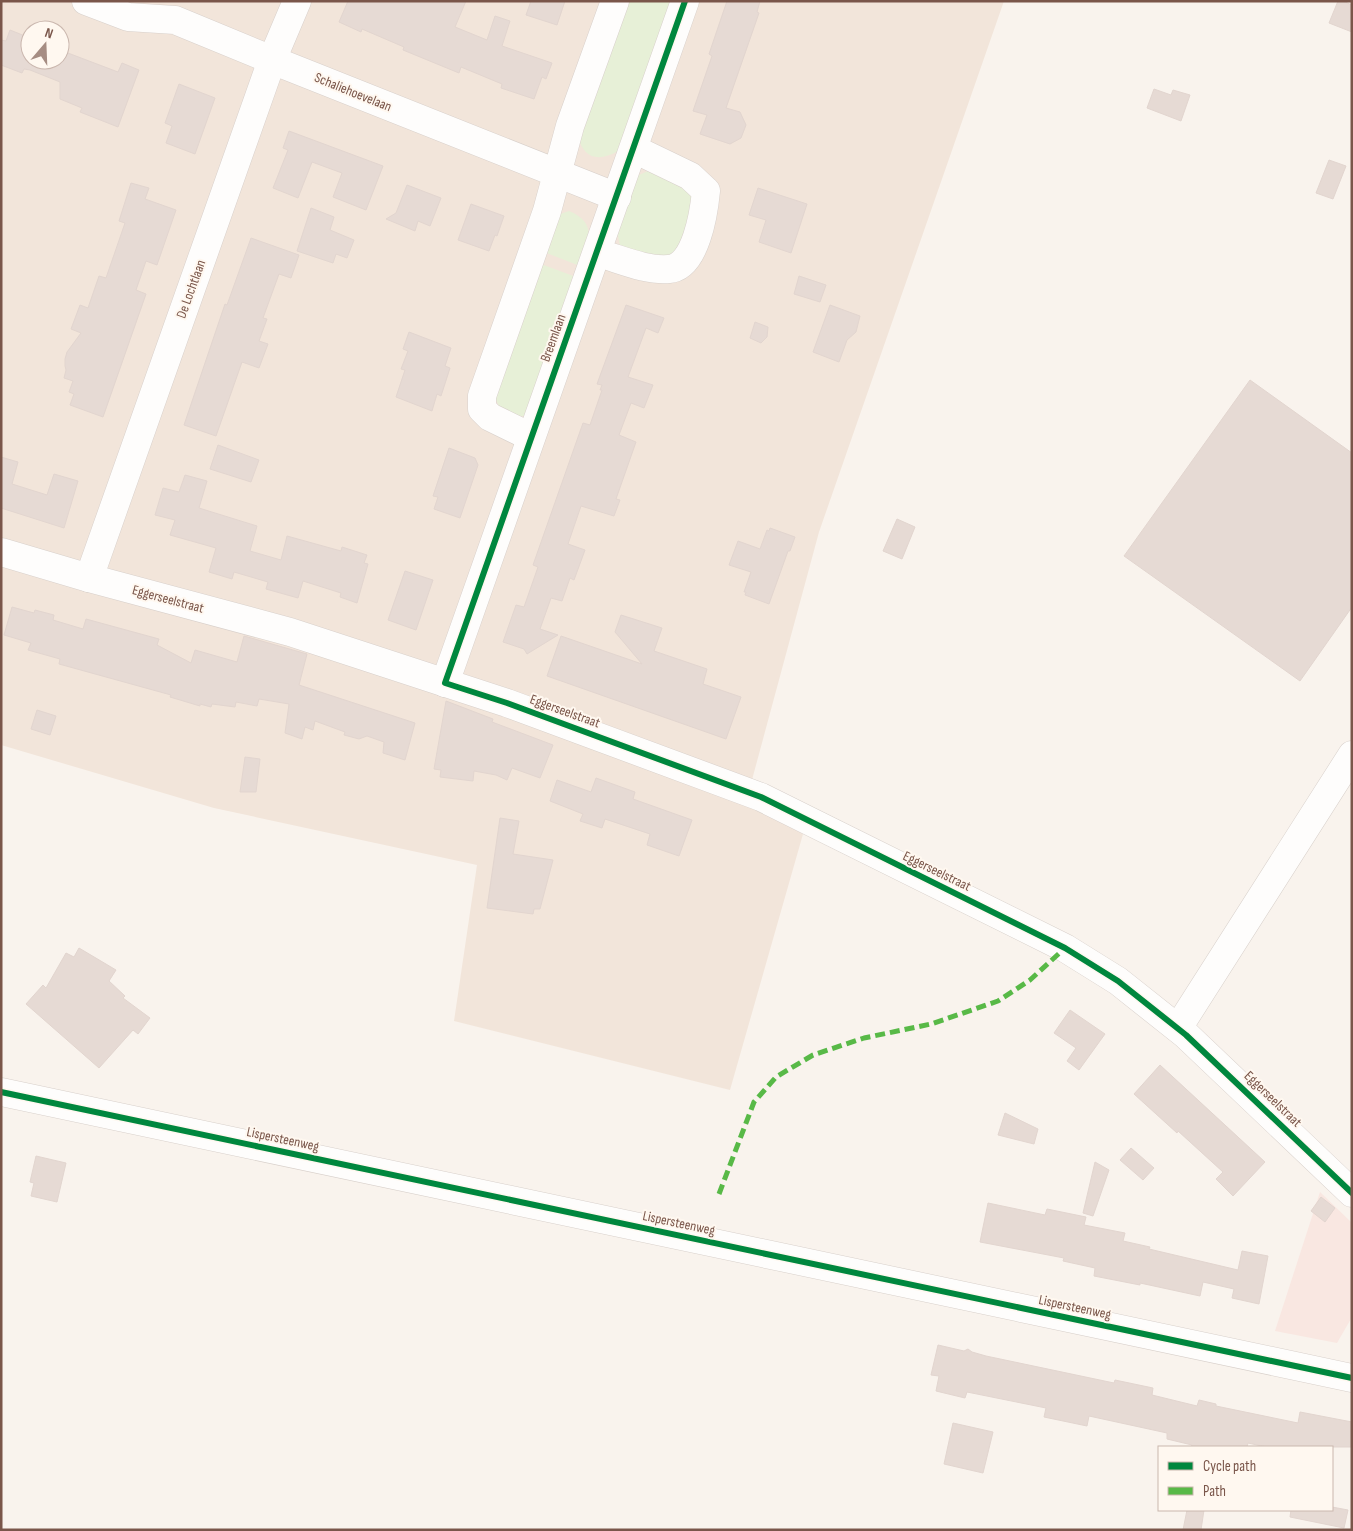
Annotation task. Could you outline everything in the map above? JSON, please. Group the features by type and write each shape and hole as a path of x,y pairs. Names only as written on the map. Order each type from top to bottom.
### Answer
{"street":[{"name":"Schaliehoevelaan","path":"86,1 128,17 175,20 616,197"},
{"name":"De Lochtlaan","path":"88,578 272,60 297,1"},
{"path":"531,437 490,417 482,409 482,396 547,211 570,126 615,1"},
{"name":"Breemlaan","path":"445,684 685,1"},
{"path":"598,253 649,267 670,269 682,264 690,254 704,212 706,191 690,176 634,149"},
{"name":"Eggerseelstraat","path":"1,552 88,578 290,632 525,710 761,797 1065,948 1118,981 1178,1028 1234,1079 1352,1193"},
{"path":"1178,1028 1352,755"},
{"name":"Lispersteenweg","path":"1,1092 1352,1378"}],"shaded area":[{"path":"1,1 1004,1 819,532 746,802 803,834 730,1090 454,1021 477,865 214,808 1,745"},
{"path":"1320,1192 1352,1223 1352,1317 1337,1343 1275,1331"}],"green space":[{"path":"623,1 672,1 618,151 604,157 598,157 588,154 584,150 578,136"},
{"path":"653,169 688,189 695,208 676,253 660,260 620,246 616,226 634,177"},
{"path":"569,211 578,216 588,228 588,242 580,266 544,252 560,214"},
{"path":"541,264 576,277 528,414 518,418 500,408 495,398"}],"building":[{"path":"348,1 466,1 455,27 487,40 495,16 510,21 502,46 552,63 546,79 542,77 534,99 501,88 502,84 461,67 459,73 403,50 404,47 362,29 361,32 339,22"},
{"path":"531,1 565,1 557,25 526,15"},
{"path":"727,1 760,1 757,12 759,13 726,108 740,112 746,125 741,138 730,144 700,134 707,115 693,111 712,56 709,54"},
{"path":"1338,1 1352,5 1352,32 1329,23"},
{"path":"10,30 20,34 20,70 24,70 22,73 1,65 1,40 6,41"},
{"path":"70,54 118,72 122,63 139,70 118,127 80,112 82,108 60,99 60,82 30,70 70,70"},
{"path":"179,84 215,98 195,154 166,143 172,126 165,123"},
{"path":"1154,89 1171,95 1173,90 1190,95 1181,121 1147,108"},
{"path":"289,131 383,166 366,210 333,197 342,173 312,162 298,198 273,188 288,150 283,148"},
{"path":"1329,160 1346,166 1333,199 1316,193"},
{"path":"131,183 149,188 145,199 176,210 157,265 146,261 136,290 146,294 103,417 70,405 74,394 69,392 73,381 64,378 66,370 65,359 67,352 81,333 71,329 80,305 88,308 99,276 106,278 125,223 119,221"},
{"path":"407,185 441,198 430,226 418,221 415,231 386,219 396,213"},
{"path":"758,188 807,204 791,253 759,242 766,220 749,215"},
{"path":"471,204 504,216 489,251 458,240"},
{"path":"311,208 334,217 330,230 354,240 347,258 336,254 333,263 297,251"},
{"path":"251,238 299,255 291,278 279,274 263,318 267,319 259,341 268,344 259,368 242,362 216,436 184,425 225,304 227,305"},
{"path":"799,276 826,285 820,302 794,294"},
{"path":"626,305 664,318 658,333 646,328 628,377 653,385 644,408 631,403 619,435 636,442 616,499 620,500 614,516 581,506 568,544 585,550 574,580 570,578 562,601 551,598 540,629 558,635 527,654 524,649 503,642 516,605 524,607 538,567 533,565 583,423 590,425 602,390 600,390 602,385 597,384"},
{"path":"830,305 860,316 856,332 847,340 839,362 813,352"},
{"path":"755,322 768,327 767,337 761,343 750,338"},
{"path":"409,332 451,348 445,366 450,368 441,396 437,394 432,411 396,397 405,370 401,369 408,351 403,349"},
{"path":"1250,380 1352,453 1352,607 1300,681 1124,556"},
{"path":"218,445 259,460 251,482 210,469"},
{"path":"449,448 475,458 478,465 460,518 434,509 438,497 433,496"},
{"path":"1,457 18,462 12,484 47,495 54,474 78,481 64,528 1,508"},
{"path":"185,475 207,481 199,508 257,526 250,551 281,560 287,536 341,551 342,547 367,555 364,563 368,564 357,603 340,597 341,593 303,581 298,598 266,589 268,582 234,572 232,579 209,572 216,548 170,535 175,520 155,515 163,488 179,492"},
{"path":"897,519 915,527 902,559 883,551"},
{"path":"770,528 795,537 769,604 745,595 746,592 744,592 751,572 729,565 738,541 760,549 767,530 769,531"},
{"path":"405,571 433,580 416,630 388,620"},
{"path":"12,607 34,613 35,610 54,615 53,620 83,629 86,619 159,639 157,645 191,663 195,650 237,662 244,636 307,654 299,685 415,723 405,760 383,753 384,742 367,736 359,739 344,735 345,732 315,721 313,730 305,727 302,739 285,733 289,704 259,699 257,706 236,702 235,707 212,704 211,707 200,704 200,706 170,697 171,695 59,664 60,659 28,650 31,643 4,635"},
{"path":"621,615 662,628 654,651 707,669 703,684 741,697 726,739 547,676 561,636 642,664 615,632"},
{"path":"446,701 493,719 492,722 553,745 540,778 512,768 507,780 496,775 474,771 473,781 440,777 441,770 434,769"},
{"path":"37,710 56,716 50,735 31,729"},
{"path":"245,757 260,759 256,792 240,792"},
{"path":"596,778 635,792 633,799 692,820 679,856 647,845 650,834 605,819 602,828 580,821 583,814 550,801 557,780 591,792"},
{"path":"500,818 519,821 513,854 553,860 540,909 534,909 533,914 487,908"},
{"path":"79,948 116,970 109,981 125,996 123,998 150,1018 138,1034 133,1030 99,1068 26,1004 43,985 46,988 66,953 74,957"},
{"path":"1070,1010 1105,1034 1079,1070 1067,1061 1076,1048 1054,1033"},
{"path":"1160,1065 1265,1162 1233,1196 1216,1179 1223,1172 1134,1094"},
{"path":"1005,1113 1038,1129 1034,1144 998,1135"},
{"path":"1131,1148 1154,1168 1143,1180 1120,1160"},
{"path":"36,1156 66,1163 57,1202 31,1196 34,1183 30,1182"},
{"path":"1095,1162 1109,1170 1093,1216 1083,1213"},
{"path":"1321,1197 1335,1208 1325,1222 1311,1211"},
{"path":"988,1203 1045,1215 1047,1209 1086,1217 1084,1225 1125,1233 1123,1241 1238,1270 1242,1251 1268,1256 1259,1304 1232,1298 1234,1289 1203,1282 1200,1296 1140,1283 1140,1285 1094,1276 1095,1268 1063,1261 1064,1258 980,1242"},
{"path":"938,1345 964,1351 968,1349 986,1356 1114,1383 1115,1380 1153,1388 1152,1395 1197,1406 1199,1400 1216,1404 1216,1406 1298,1423 1300,1412 1352,1422 1352,1447 1262,1446 1248,1443 1247,1446 1192,1446 1167,1439 1167,1433 1089,1416 1087,1426 1044,1417 1046,1408 967,1392 965,1398 936,1391 939,1376 931,1375"},
{"path":"953,1423 993,1432 983,1473 944,1464"},
{"path":"1333,1507 1348,1510 1344,1528 1290,1517 1291,1511 1333,1511"},
{"path":"1187,1511 1204,1511 1201,1530 1183,1530"}],"marked path":[{"path":"719,1194 754,1102 776,1077 813,1055 864,1038 931,1024 998,1001 1030,980 1065,948"}],"cycle path":[{"path":"685,1 445,683 507,703 761,797 1065,948 1118,981 1186,1035 1352,1193"},
{"path":"1,1092 1352,1378"}]}
